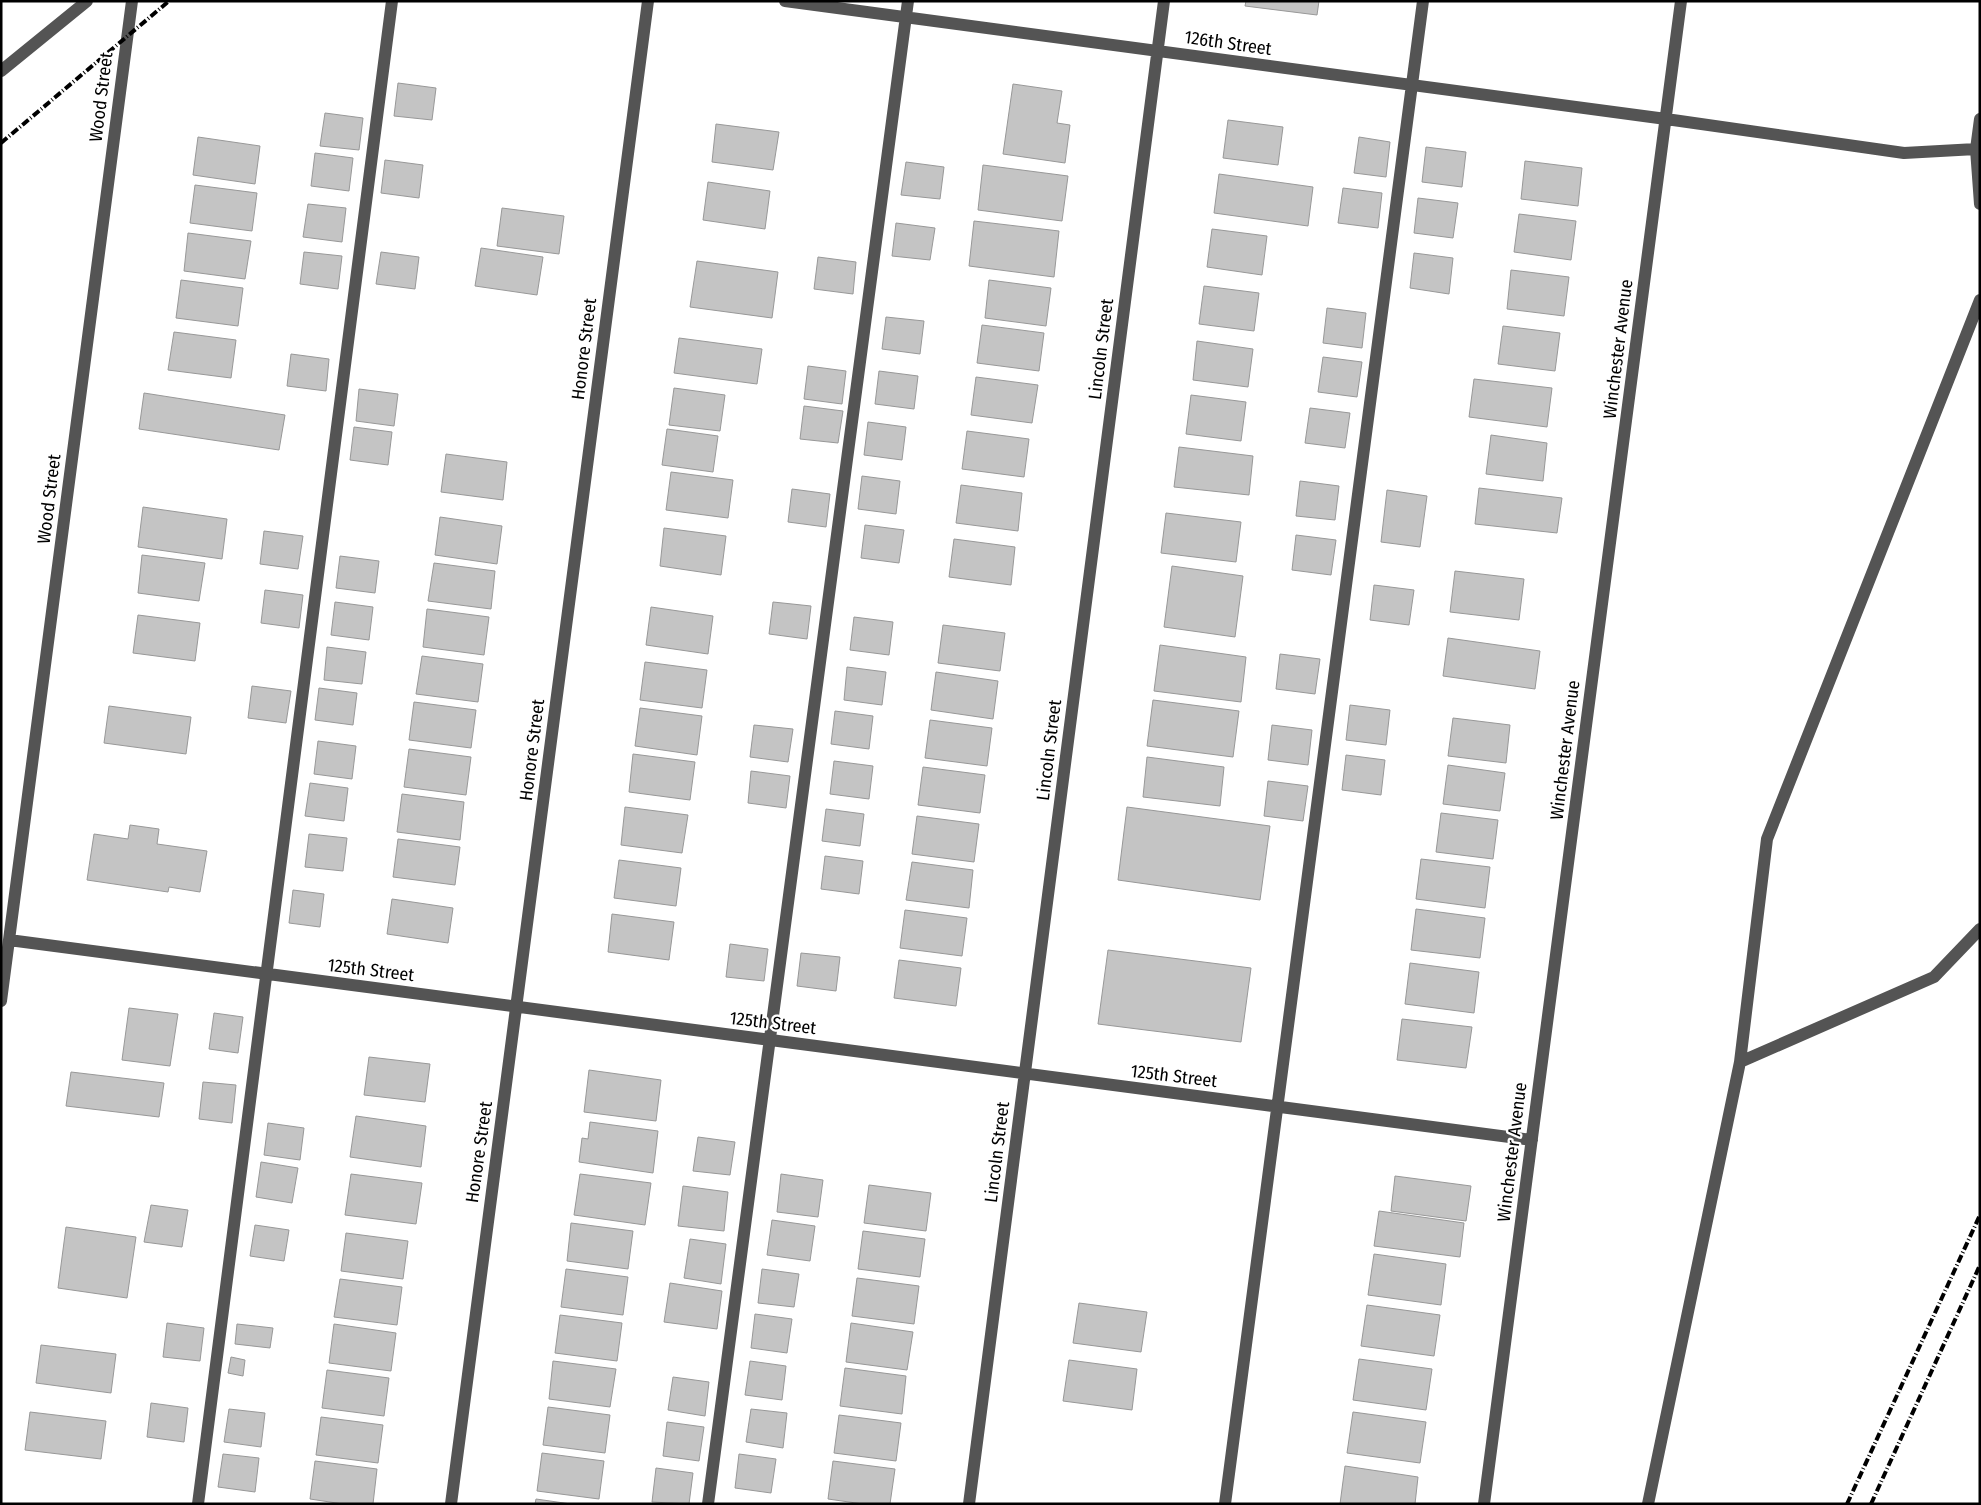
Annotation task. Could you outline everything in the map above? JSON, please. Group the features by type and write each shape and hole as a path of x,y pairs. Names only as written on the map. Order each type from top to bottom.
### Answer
{"street":[{"path":"1,71 87,1"},
{"name":"Wood Street","path":"1,1001 132,1"},
{"path":"198,1504 392,1"},
{"name":"Honore Street","path":"450,1504 648,1"},
{"name":"126th Street","path":"785,1 1666,119 1904,153 1976,149"},
{"path":"708,1504 908,1"},
{"name":"Lincoln Street","path":"968,1504 1164,1"},
{"path":"1226,1504 1423,1"},
{"name":"Winchester Avenue","path":"1484,1504 1681,1"},
{"path":"1980,119 1976,149 1980,204"},
{"path":"1648,1504 1740,1062 1767,840 1980,300"},
{"path":"1740,1062 1934,977 1980,929"},
{"name":"125th Street","path":"9,940 1532,1140"}],"building":[{"path":"1246,1 1319,1 1317,15 1245,6"},
{"path":"398,83 436,88 432,120 394,116"},
{"path":"1013,84 1062,91 1057,123 1070,125 1065,163 1003,154"},
{"path":"325,113 363,118 359,150 320,146"},
{"path":"1228,120 1283,127 1278,165 1223,158"},
{"path":"716,124 779,132 773,170 712,162"},
{"path":"198,137 260,146 255,184 193,175"},
{"path":"1359,137 1390,142 1386,177 1354,173"},
{"path":"1426,147 1466,152 1462,187 1422,182"},
{"path":"315,153 353,158 349,191 311,186"},
{"path":"385,160 423,165 419,198 381,193"},
{"path":"1525,161 1582,168 1578,206 1521,199"},
{"path":"906,162 944,167 940,199 901,195"},
{"path":"983,165 1068,176 1062,221 978,210"},
{"path":"1219,174 1313,187 1308,226 1214,213"},
{"path":"708,182 770,191 765,229 703,220"},
{"path":"195,185 257,193 252,231 190,223"},
{"path":"1343,188 1382,193 1378,228 1338,223"},
{"path":"1418,198 1458,203 1453,238 1414,233"},
{"path":"308,204 346,208 342,242 303,237"},
{"path":"502,208 564,216 559,254 497,246"},
{"path":"1519,214 1576,221 1571,260 1514,252"},
{"path":"974,221 1059,231 1054,277 969,266"},
{"path":"896,223 935,228 930,260 892,256"},
{"path":"1212,229 1267,236 1262,275 1207,267"},
{"path":"188,233 251,241 245,279 184,271"},
{"path":"481,248 543,257 537,295 475,286"},
{"path":"304,252 342,256 338,289 300,284"},
{"path":"381,252 419,257 415,289 376,284"},
{"path":"1414,253 1453,258 1449,294 1410,288"},
{"path":"818,257 856,262 853,294 814,289"},
{"path":"697,261 778,272 772,318 690,307"},
{"path":"1511,270 1569,277 1564,316 1507,309"},
{"path":"181,280 243,288 238,326 176,318"},
{"path":"989,280 1051,288 1046,326 985,318"},
{"path":"1204,286 1259,293 1254,331 1199,324"},
{"path":"1327,308 1366,313 1362,348 1323,343"},
{"path":"886,317 924,321 920,354 882,349"},
{"path":"982,325 1044,333 1039,371 977,363"},
{"path":"1503,326 1560,333 1555,371 1498,364"},
{"path":"174,332 236,340 231,378 168,370"},
{"path":"679,338 762,349 757,384 674,373"},
{"path":"1197,341 1253,349 1248,387 1193,380"},
{"path":"291,354 329,359 326,391 287,386"},
{"path":"1323,357 1362,362 1357,397 1318,392"},
{"path":"808,366 846,371 842,404 804,399"},
{"path":"879,371 918,376 914,409 875,404"},
{"path":"976,377 1038,385 1032,423 971,415"},
{"path":"1474,379 1552,388 1547,427 1469,417"},
{"path":"674,388 725,395 720,431 669,425"},
{"path":"359,389 398,394 394,426 356,421"},
{"path":"144,393 285,415 279,450 139,429"},
{"path":"1191,395 1246,402 1241,441 1186,434"},
{"path":"804,406 843,411 838,443 800,439"},
{"path":"1310,408 1350,413 1345,448 1305,443"},
{"path":"868,422 906,427 902,460 864,455"},
{"path":"354,427 392,432 388,465 350,460"},
{"path":"667,429 718,436 713,472 662,465"},
{"path":"967,431 1029,439 1024,477 962,469"},
{"path":"1491,435 1547,443 1543,481 1486,474"},
{"path":"1179,447 1253,456 1249,495 1174,487"},
{"path":"446,454 507,462 503,500 441,492"},
{"path":"671,472 733,480 728,518 666,510"},
{"path":"862,476 900,481 896,514 858,509"},
{"path":"1300,481 1339,486 1335,520 1296,516"},
{"path":"961,485 1022,493 1018,531 956,523"},
{"path":"1479,488 1562,498 1557,533 1475,524"},
{"path":"792,489 830,494 826,527 788,522"},
{"path":"1387,490 1427,496 1420,547 1381,542"},
{"path":"143,507 227,519 222,559 138,547"},
{"path":"1166,513 1241,522 1236,562 1161,553"},
{"path":"440,517 502,526 497,564 435,555"},
{"path":"865,525 904,530 899,563 861,558"},
{"path":"664,528 726,536 721,575 660,566"},
{"path":"264,531 303,536 298,569 260,564"},
{"path":"1296,535 1336,540 1331,575 1292,570"},
{"path":"954,539 1015,547 1011,585 949,577"},
{"path":"142,555 205,563 199,601 138,593"},
{"path":"340,556 379,561 375,593 336,588"},
{"path":"434,563 495,571 491,609 428,601"},
{"path":"1172,566 1243,576 1235,637 1164,627"},
{"path":"1455,571 1524,579 1519,620 1450,612"},
{"path":"1374,585 1414,590 1409,625 1370,620"},
{"path":"265,590 303,595 299,628 261,623"},
{"path":"335,602 373,607 369,640 331,635"},
{"path":"773,602 811,606 807,639 769,634"},
{"path":"651,607 713,616 708,654 646,645"},
{"path":"427,609 489,617 484,655 423,647"},
{"path":"138,615 200,623 195,661 133,653"},
{"path":"854,617 893,622 889,655 850,650"},
{"path":"943,625 1005,633 1000,671 938,663"},
{"path":"1448,638 1540,651 1535,689 1443,676"},
{"path":"1160,645 1246,657 1241,702 1154,691"},
{"path":"327,647 366,652 362,684 324,680"},
{"path":"1280,654 1320,659 1315,694 1276,689"},
{"path":"422,656 483,664 478,702 416,694"},
{"path":"645,662 707,670 702,708 640,700"},
{"path":"847,667 886,672 882,705 844,700"},
{"path":"936,672 998,681 993,719 931,710"},
{"path":"252,686 291,691 286,723 248,718"},
{"path":"319,688 357,693 353,725 315,720"},
{"path":"1153,700 1239,711 1233,757 1147,746"},
{"path":"414,702 476,710 471,748 409,740"},
{"path":"1350,705 1390,710 1386,745 1346,740"},
{"path":"109,706 191,717 186,754 104,743"},
{"path":"640,708 702,716 697,755 635,746"},
{"path":"835,711 873,716 869,749 831,744"},
{"path":"1453,718 1510,725 1506,763 1448,756"},
{"path":"930,720 992,728 987,766 925,758"},
{"path":"754,725 793,729 788,762 750,757"},
{"path":"1272,725 1312,730 1308,765 1268,760"},
{"path":"318,741 356,746 352,779 314,774"},
{"path":"409,749 471,757 466,795 404,787"},
{"path":"633,754 695,762 690,800 629,792"},
{"path":"1346,755 1385,760 1381,795 1342,790"},
{"path":"1147,757 1224,767 1220,806 1143,797"},
{"path":"834,761 873,766 869,799 830,794"},
{"path":"1448,765 1505,773 1500,811 1443,804"},
{"path":"923,767 985,775 980,813 918,805"},
{"path":"751,771 790,776 786,808 748,803"},
{"path":"1268,781 1308,786 1303,821 1264,816"},
{"path":"310,783 348,788 344,821 305,816"},
{"path":"402,794 464,802 460,840 397,832"},
{"path":"625,807 688,815 682,853 621,845"},
{"path":"1127,807 1270,826 1260,900 1118,880"},
{"path":"826,809 864,814 860,846 822,841"},
{"path":"1441,813 1498,820 1493,859 1436,852"},
{"path":"917,816 979,824 974,862 912,854"},
{"path":"130,825 159,829 157,844 207,851 200,892 169,887 168,892 87,880 94,834 128,839"},
{"path":"309,834 347,838 343,871 305,867"},
{"path":"398,839 460,847 455,885 393,877"},
{"path":"825,856 863,861 859,894 821,889"},
{"path":"1421,859 1490,867 1485,908 1416,899"},
{"path":"619,860 681,868 676,906 614,898"},
{"path":"912,862 973,870 969,908 906,900"},
{"path":"293,890 324,894 320,927 289,923"},
{"path":"392,899 453,908 448,943 387,934"},
{"path":"1416,909 1485,918 1480,958 1411,950"},
{"path":"905,910 967,918 962,956 900,948"},
{"path":"612,914 674,922 669,960 608,952"},
{"path":"730,944 768,949 764,981 726,977"},
{"path":"1108,950 1251,968 1241,1042 1098,1024"},
{"path":"801,953 840,957 836,991 797,986"},
{"path":"899,960 961,968 956,1006 894,998"},
{"path":"1410,963 1479,972 1474,1013 1405,1004"},
{"path":"129,1008 178,1014 170,1066 122,1060"},
{"path":"214,1013 243,1017 238,1053 209,1049"},
{"path":"1402,1019 1472,1027 1466,1068 1397,1060"},
{"path":"369,1057 430,1064 425,1102 364,1095"},
{"path":"589,1070 661,1080 656,1121 584,1112"},
{"path":"71,1072 164,1083 159,1117 66,1106"},
{"path":"203,1082 236,1085 232,1123 199,1119"},
{"path":"356,1116 426,1126 421,1167 350,1157"},
{"path":"590,1122 658,1131 653,1173 579,1162 582,1138 588,1139"},
{"path":"268,1123 304,1128 300,1160 264,1155"},
{"path":"698,1137 735,1142 730,1175 693,1171"},
{"path":"261,1162 298,1168 292,1203 256,1197"},
{"path":"351,1174 422,1183 416,1224 345,1215"},
{"path":"580,1174 651,1183 645,1225 574,1215"},
{"path":"781,1174 823,1180 818,1217 777,1212"},
{"path":"1395,1176 1471,1186 1466,1221 1391,1211"},
{"path":"869,1185 931,1193 926,1231 864,1223"},
{"path":"683,1186 728,1192 724,1231 678,1226"},
{"path":"151,1205 188,1210 182,1247 144,1242"},
{"path":"1379,1211 1464,1223 1460,1257 1374,1246"},
{"path":"772,1220 815,1226 810,1261 767,1255"},
{"path":"571,1223 633,1231 628,1269 567,1261"},
{"path":"255,1225 289,1230 284,1261 250,1256"},
{"path":"66,1227 136,1237 127,1298 58,1288"},
{"path":"863,1231 925,1239 920,1277 858,1269"},
{"path":"346,1233 408,1241 403,1279 341,1271"},
{"path":"690,1239 726,1244 721,1284 684,1278"},
{"path":"1374,1254 1446,1264 1441,1305 1368,1295"},
{"path":"566,1269 628,1277 623,1315 561,1307"},
{"path":"762,1269 799,1274 794,1307 758,1303"},
{"path":"857,1278 919,1286 914,1324 852,1316"},
{"path":"340,1279 402,1287 397,1325 334,1317"},
{"path":"670,1283 722,1291 717,1329 664,1322"},
{"path":"1079,1303 1147,1312 1141,1352 1073,1343"},
{"path":"1367,1305 1440,1315 1434,1356 1361,1346"},
{"path":"755,1314 792,1319 787,1353 751,1348"},
{"path":"560,1315 622,1323 617,1361 555,1353"},
{"path":"167,1323 204,1328 200,1361 163,1357"},
{"path":"851,1323 913,1332 907,1370 846,1362"},
{"path":"237,1324 273,1328 270,1348 235,1344"},
{"path":"334,1324 396,1333 391,1371 329,1363"},
{"path":"41,1345 116,1354 111,1393 36,1383"},
{"path":"231,1357 245,1360 243,1376 228,1373"},
{"path":"1359,1359 1432,1369 1426,1410 1353,1400"},
{"path":"1069,1360 1137,1369 1132,1410 1063,1401"},
{"path":"553,1361 616,1369 610,1407 549,1399"},
{"path":"750,1361 786,1366 782,1400 745,1395"},
{"path":"845,1368 906,1376 902,1414 840,1406"},
{"path":"327,1370 389,1378 384,1416 322,1408"},
{"path":"673,1377 709,1382 705,1416 668,1410"},
{"path":"151,1403 188,1408 184,1442 147,1437"},
{"path":"548,1407 610,1415 605,1453 543,1445"},
{"path":"229,1409 265,1413 261,1447 224,1442"},
{"path":"751,1409 787,1413 783,1448 746,1442"},
{"path":"30,1412 106,1421 101,1459 25,1450"},
{"path":"1353,1412 1426,1422 1420,1463 1347,1453"},
{"path":"839,1415 901,1423 896,1461 834,1453"},
{"path":"321,1417 383,1425 378,1463 316,1455"},
{"path":"667,1422 704,1427 699,1461 663,1456"},
{"path":"542,1453 604,1461 599,1499 537,1491"},
{"path":"223,1454 259,1458 255,1492 218,1487"},
{"path":"739,1454 776,1459 771,1493 735,1488"},
{"path":"315,1461 377,1469 373,1504 343,1504 310,1499"},
{"path":"833,1461 895,1469 890,1504 863,1504 828,1499"},
{"path":"1345,1466 1418,1477 1415,1504 1340,1504"},
{"path":"656,1468 693,1473 689,1504 652,1502"},
{"path":"536,1499 571,1504 535,1504"}],"railway":[{"path":"1,143 169,1"},
{"path":"1847,1504 1980,1215"},
{"path":"1871,1504 1980,1265"}]}
